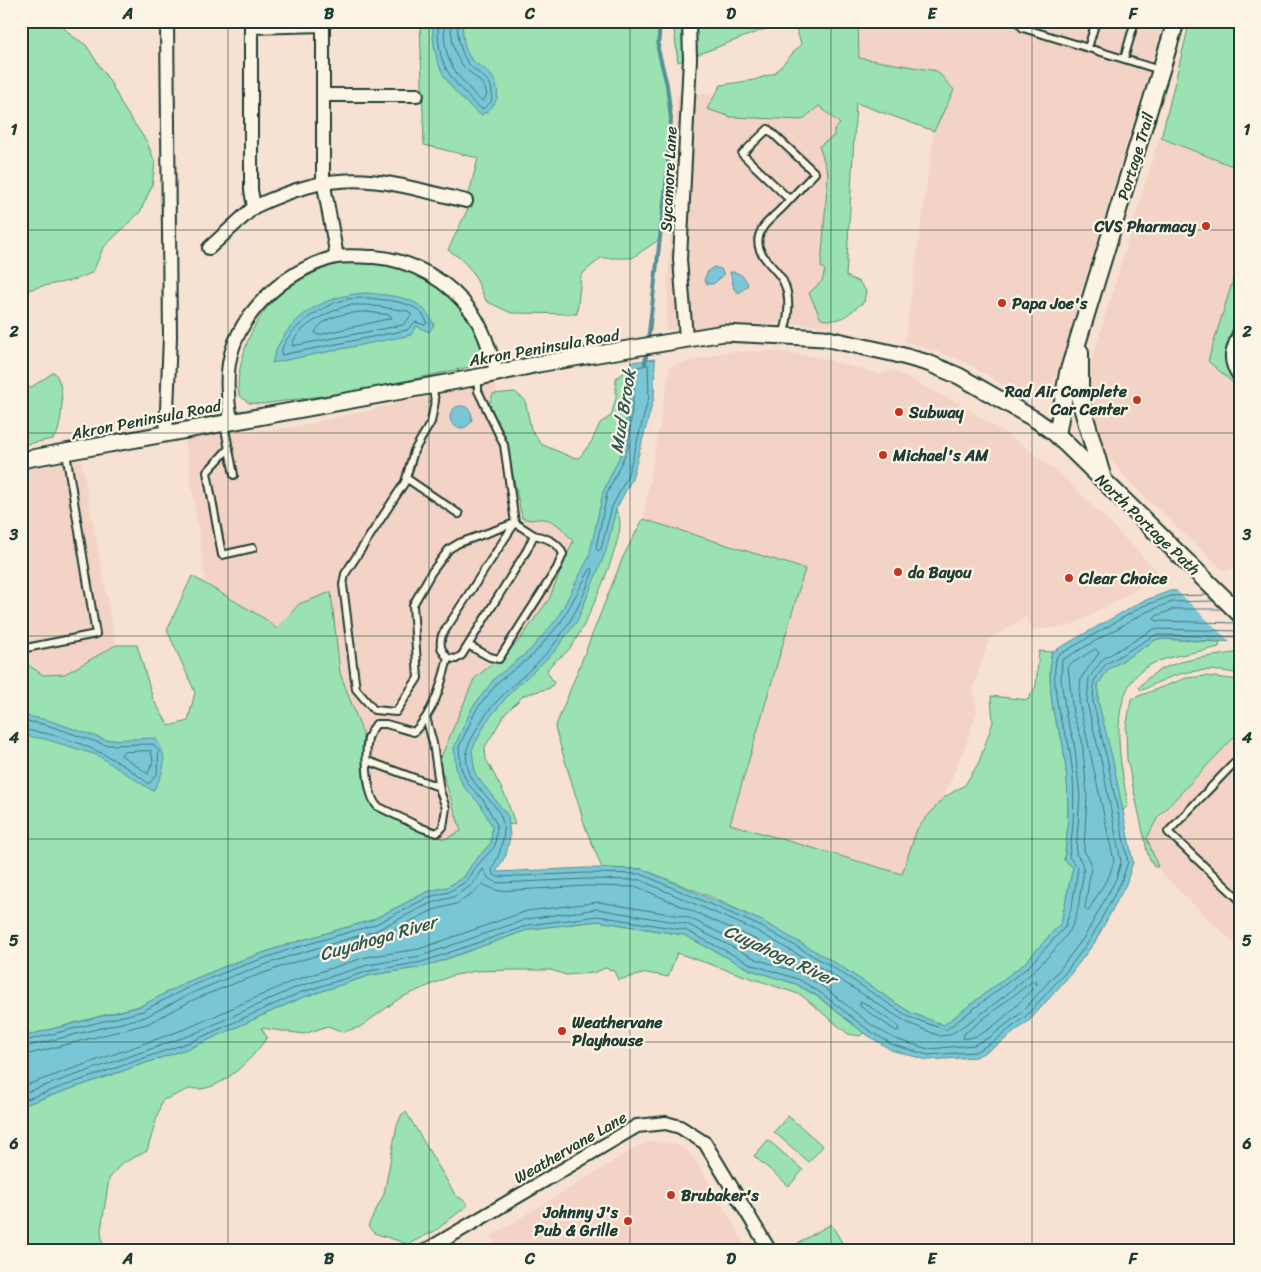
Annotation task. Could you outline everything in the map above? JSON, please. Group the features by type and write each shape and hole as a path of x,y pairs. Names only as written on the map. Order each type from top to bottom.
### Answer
{"main road":[{"name":"Portage Trail","path":"1057,436 1068,373 1176,21"},
{"path":"1081,331 1080,400 1105,484"},
{"name":"North Portage Path","path":"1057,436 1198,571 1240,614"}],"street":[{"path":"166,434 170,337 167,21"},
{"name":"Sycamore Lane","path":"686,338 680,259 685,168 689,21"},
{"path":"254,207 251,190 251,24 323,23 323,182 337,257"},
{"path":"323,96 417,95"},
{"path":"209,248 254,207 300,188 323,182 366,179 393,183 466,201"},
{"path":"228,422 228,370 236,343 248,319 263,299 286,279 311,265 337,257 392,259 418,267 439,281 459,297 472,313 485,334 497,373"},
{"name":"Akron Peninsula Road","path":"21,460 478,377 538,364 724,333 784,334 824,338 928,363 984,389 1036,420 1057,436"},
{"path":"1238,339 1232,354 1231,365 1240,377"},
{"name":"Weathervane Lane","path":"425,1251 637,1126 666,1123 680,1127 705,1143 770,1251"}],"lane":[{"path":"1017,21 1023,28 1160,70"},
{"path":"1088,48 1096,21"},
{"path":"1124,59 1135,21"},
{"path":"784,334 789,321 783,282 758,249 758,237 762,227 790,200 815,173 768,129 742,154 790,200"},
{"path":"478,377 478,391 504,446 515,523 442,635 439,643 442,652 448,658 456,659 462,655 534,535"},
{"path":"432,385 435,401 431,422 414,451 406,478 348,567 343,585 356,689 374,710 396,712 418,678 413,605 431,572 449,549 459,543 515,523"},
{"path":"228,422 229,448 234,475"},
{"path":"229,448 207,472 222,555 253,548"},
{"path":"21,649 96,634 66,452"},
{"path":"406,478 459,514"},
{"path":"468,645 490,657 500,659 557,568 563,554 560,547 547,538 534,535 515,523"},
{"path":"426,718 433,743 439,788 446,808 442,830 437,833 422,828 378,806 372,800 369,786 369,735 376,724 386,724 414,732 426,718 439,692 448,658"},
{"path":"1240,757 1168,832 1240,900"},
{"path":"368,761 439,788"}],"shaded area":[{"path":"858,21 1164,21 1058,370 1051,385 1043,392 1030,397 1018,393 961,360 905,341 934,131 954,90 937,71 859,58"},
{"path":"848,92 831,326 775,323 666,330 677,94"},
{"path":"1159,138 1240,169 1240,567 1224,571 1131,484 1099,446 1085,411 1085,383"},
{"path":"771,351 813,356 880,374 893,371 960,404 1023,445 1065,478 1162,576 1070,626 1033,630 1025,617 989,640 973,688 977,711 966,745 943,798 917,829 902,874 730,824 805,569 643,519 670,366 726,352"},
{"path":"494,382 513,438 587,537 449,754 462,826 461,846 421,836 325,792 309,600 299,604 277,629 265,619 206,585 185,437 294,427"},
{"path":"81,460 116,645 65,674 43,675 21,660 21,470"},
{"path":"1240,731 1240,949 1162,874 1155,862 1147,838 1158,817"},
{"path":"652,1141 678,1145 687,1150 698,1164 749,1251 499,1251 491,1236 639,1146"}],"green space":[{"path":"21,21 57,21 72,36 86,45 112,85 123,107 147,142 155,162 152,186 140,212 103,248 93,272 76,279 30,289 21,293"},
{"path":"420,21 660,21 658,49 667,85 671,119 660,239 632,258 601,258 581,275 577,314 511,313 486,301 473,272 460,258 448,250 474,196 469,194 478,158 424,145"},
{"path":"673,21 786,21 678,62"},
{"path":"794,21 858,21 859,58 937,71 954,90 934,131 856,103 846,276 859,282 866,291 864,302 840,319 835,320 821,319 809,293 822,281 825,270 821,267 828,173 819,146 834,136 834,130 840,124 819,106 802,120 731,117 707,109 721,85 754,80 775,73 801,44"},
{"path":"1190,21 1240,21 1240,169 1161,138"},
{"path":"1240,257 1240,389 1208,361"},
{"path":"342,262 388,263 425,276 452,296 469,313 485,353 474,366 358,391 262,404 249,403 239,395 238,386 242,360 256,324 266,309 292,286 307,276"},
{"path":"54,372 58,378 62,394 57,434 53,439 21,445 21,385 30,388"},
{"path":"625,372 630,374 624,447 607,494 620,519 619,533 602,586 577,637 568,650 547,671 554,683 550,688 524,695 505,714 485,747 486,759 506,797 515,824 492,826 491,843 472,864 464,877 447,887 427,892 372,920 289,944 231,964 187,982 143,1005 21,1037 21,660 43,675 65,674 116,645 137,645 153,699 169,726 188,721 195,692 167,630 192,576 265,619 277,629 299,604 331,592 340,673 363,734 363,762 371,802 405,825 445,839 461,831 439,762 474,679 518,642 549,599 573,541 560,527 549,520 522,518 505,435 489,404 493,394 515,392 525,400 531,429 541,444 571,457 579,458 592,441 600,423 611,416 616,398 616,378"},
{"path":"643,519 805,569 730,824 902,874 917,829 943,798 965,785 979,762 993,722 991,696 1028,700 1036,686 1039,651 1052,652 1050,667 1051,695 1055,720 1061,736 1068,789 1068,817 1064,860 1073,867 1061,923 1025,963 944,1025 911,1013 834,962 753,917 709,896 642,869 602,868 586,829 555,728 623,557"},
{"path":"1157,639 1220,642 1219,647 1159,661 1141,671 1129,686 1122,704 1119,724 1121,767 1128,805 1123,811 1098,701 1098,684 1109,669"},
{"path":"1240,652 1240,674 1202,670 1179,674 1145,689 1141,690 1139,688 1148,678 1171,665 1199,658"},
{"path":"1206,676 1240,680 1240,731 1158,817 1147,838 1158,867 1154,867 1148,855 1127,759 1126,729 1131,699 1186,678"},
{"path":"598,921 684,935 751,970 796,984 818,997 864,1033 860,1036 848,1034 801,995 677,953 668,977 647,973 618,980 614,971 606,968 593,973 566,975 551,970 510,970 476,971 451,976 400,998 360,1027 343,1032 328,1026 304,1034 261,1028 267,1037 256,1052 232,1075 204,1089 190,1089 162,1100 147,1151 121,1164 109,1179 101,1230 103,1251 21,1251 21,1106 195,1046 301,998 371,975 424,967 530,929"},
{"path":"406,1112 456,1196 468,1205 435,1231 408,1244 374,1233 368,1226 384,1194 397,1125 402,1114"},
{"path":"788,1116 823,1146 809,1162 774,1132"},
{"path":"768,1140 803,1170 789,1186 754,1156"},
{"path":"831,1224 847,1251 803,1251 798,1243"}],"water":[{"path":"433,21 462,21 464,41 468,55 488,72 494,80 497,86 497,97 492,107 481,115 459,96 444,75 435,51"},
{"path":"713,267 721,269 724,275 713,284 707,284 704,280 708,271"},
{"path":"730,272 739,274 747,282 748,285 739,293 734,289"},
{"path":"368,293 407,299 422,308 429,315 434,325 429,332 416,326 411,335 272,363 286,333 296,321 308,312 336,298"},
{"name":"Cuyahoga River","path":"655,359 654,397 632,479 616,509 606,551 577,621 554,652 510,693 486,722 472,750 475,774 508,816 510,837 506,855 496,872 587,868 642,869 762,921 834,962 911,1013 944,1025 1025,963 1061,923 1073,867 1064,860 1068,817 1068,789 1061,736 1055,720 1051,695 1050,667 1052,652 1141,602 1170,591 1240,589 1240,642 1157,639 1109,669 1098,684 1098,701 1113,761 1133,862 1126,884 1095,942 1069,976 1029,1021 996,1046 976,1057 927,1060 891,1050 864,1033 819,997 796,984 751,970 684,935 598,921 530,929 424,967 371,975 301,998 195,1046 21,1106 21,1037 141,1006 187,982 231,964 289,944 372,920 427,892 447,887 464,877 472,864 491,843 492,826 480,804 464,787 456,770 454,747 472,708 495,678 529,651 557,619 589,557 603,492 624,447 631,362"},
{"path":"457,406 465,406 472,413 472,421 465,428 457,428 450,421 450,413"},
{"path":"21,715 48,720 106,740 155,738 163,752 164,764 153,791 97,755 45,739 21,735"}],"pier":[{"path":"1240,587 1240,644 1232,644 1174,588"}],"waterway":[{"name":"Mud Brook","path":"648,341 667,177 671,119 667,85 658,49 660,21"},
{"name":"Mud Brook","path":"645,364 647,348"}],"place":[{"name":"CVS Pharmacy","path":"1206,226"},
{"name":"Papa Joe's","path":"1002,303"},
{"name":"Rad Air Complete Car Center","path":"1137,400"},
{"name":"Subway","path":"899,412"},
{"name":"Michael's AM","path":"883,455"},
{"name":"da Bayou","path":"898,572"},
{"name":"Clear Choice","path":"1069,578"},
{"name":"Weathervane Playhouse","path":"562,1031"},
{"name":"Brubaker's","path":"671,1195"},
{"name":"Johnny J's Pub & Grille","path":"628,1221"}]}
